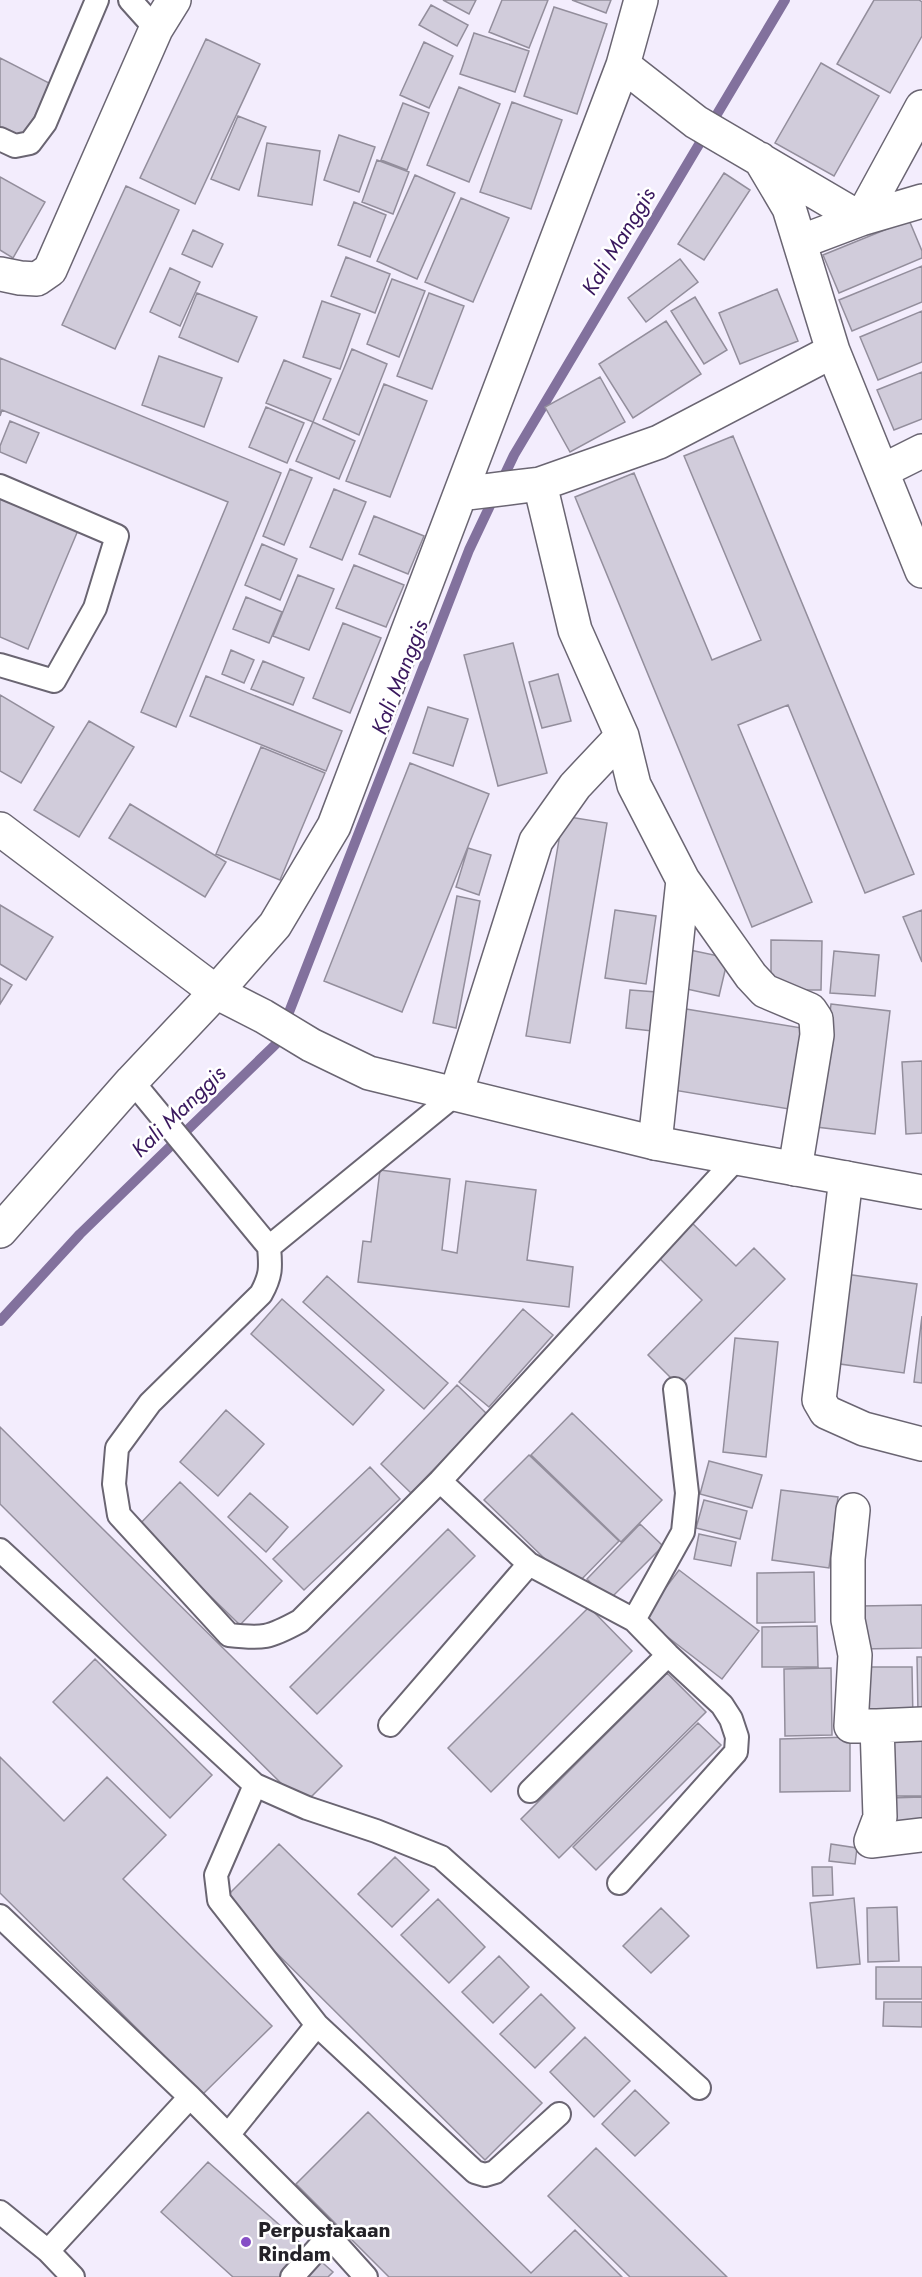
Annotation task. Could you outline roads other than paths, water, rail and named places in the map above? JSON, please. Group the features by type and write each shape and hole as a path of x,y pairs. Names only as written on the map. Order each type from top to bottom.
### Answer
{"street":[{"path":"0,274 38,279 50,270 156,29 174,0"},
{"path":"0,1231 132,1081 275,925 334,826 468,493 623,65 641,0"},
{"path":"623,65 708,129 861,219"},
{"path":"861,219 922,107"},
{"path":"760,159 789,208 833,351 922,571"},
{"path":"800,242 861,219 922,201"},
{"path":"468,493 526,485 659,442 833,351"},
{"path":"882,471 922,451"},
{"path":"526,485 575,630 622,736 634,785 682,880 751,976 765,991 810,1010 816,1019 817,1035 795,1169"},
{"path":"456,1094 536,842 574,786 622,736"},
{"path":"0,829 216,992 311,1045 369,1073 655,1143 922,1192"},
{"path":"655,1143 682,880"},
{"path":"846,1178 819,1400 826,1412 864,1429 922,1444"},
{"path":"853,1510 848,1559 848,1620 855,1655 851,1726 922,1724"},
{"path":"878,1726 880,1817 871,1841 922,1835"}],"lane":[{"path":"0,140 15,146 30,143 45,123 97,0"},
{"path":"130,0 156,29"},
{"path":"0,486 117,536 95,608 54,681 0,665"},
{"path":"132,1081 269,1247 270,1278 261,1294 150,1403 117,1449 114,1484 119,1515 229,1635 260,1638 280,1632 300,1621 440,1480 737,1158"},
{"path":"269,1247 456,1094"},
{"path":"634,1620 683,1532 687,1493 675,1389"},
{"path":"440,1480 529,1564 634,1620 722,1706 731,1719 737,1737 736,1752 619,1882"},
{"path":"0,1550 255,1785 307,1808 376,1831 441,1857 699,2088"},
{"path":"390,1725 529,1564"},
{"path":"531,1791 668,1655"},
{"path":"255,1785 216,1875 219,1899 318,2025 475,2172 485,2175 495,2172 560,2114"},
{"path":"0,1916 190,2097 329,2236 366,2277"},
{"path":"228,2135 318,2025"},
{"path":"48,2251 190,2097"},
{"path":"0,2212 48,2251 73,2277"},
{"path":"292,2277 329,2236"}],"waterway":[{"name":"Kali Manggis","path":"0,1321 80,1234 277,1043 469,550 514,455 785,0"}],"place":[{"name":"Perpustakaan Rindam","path":"246,2242"}]}
